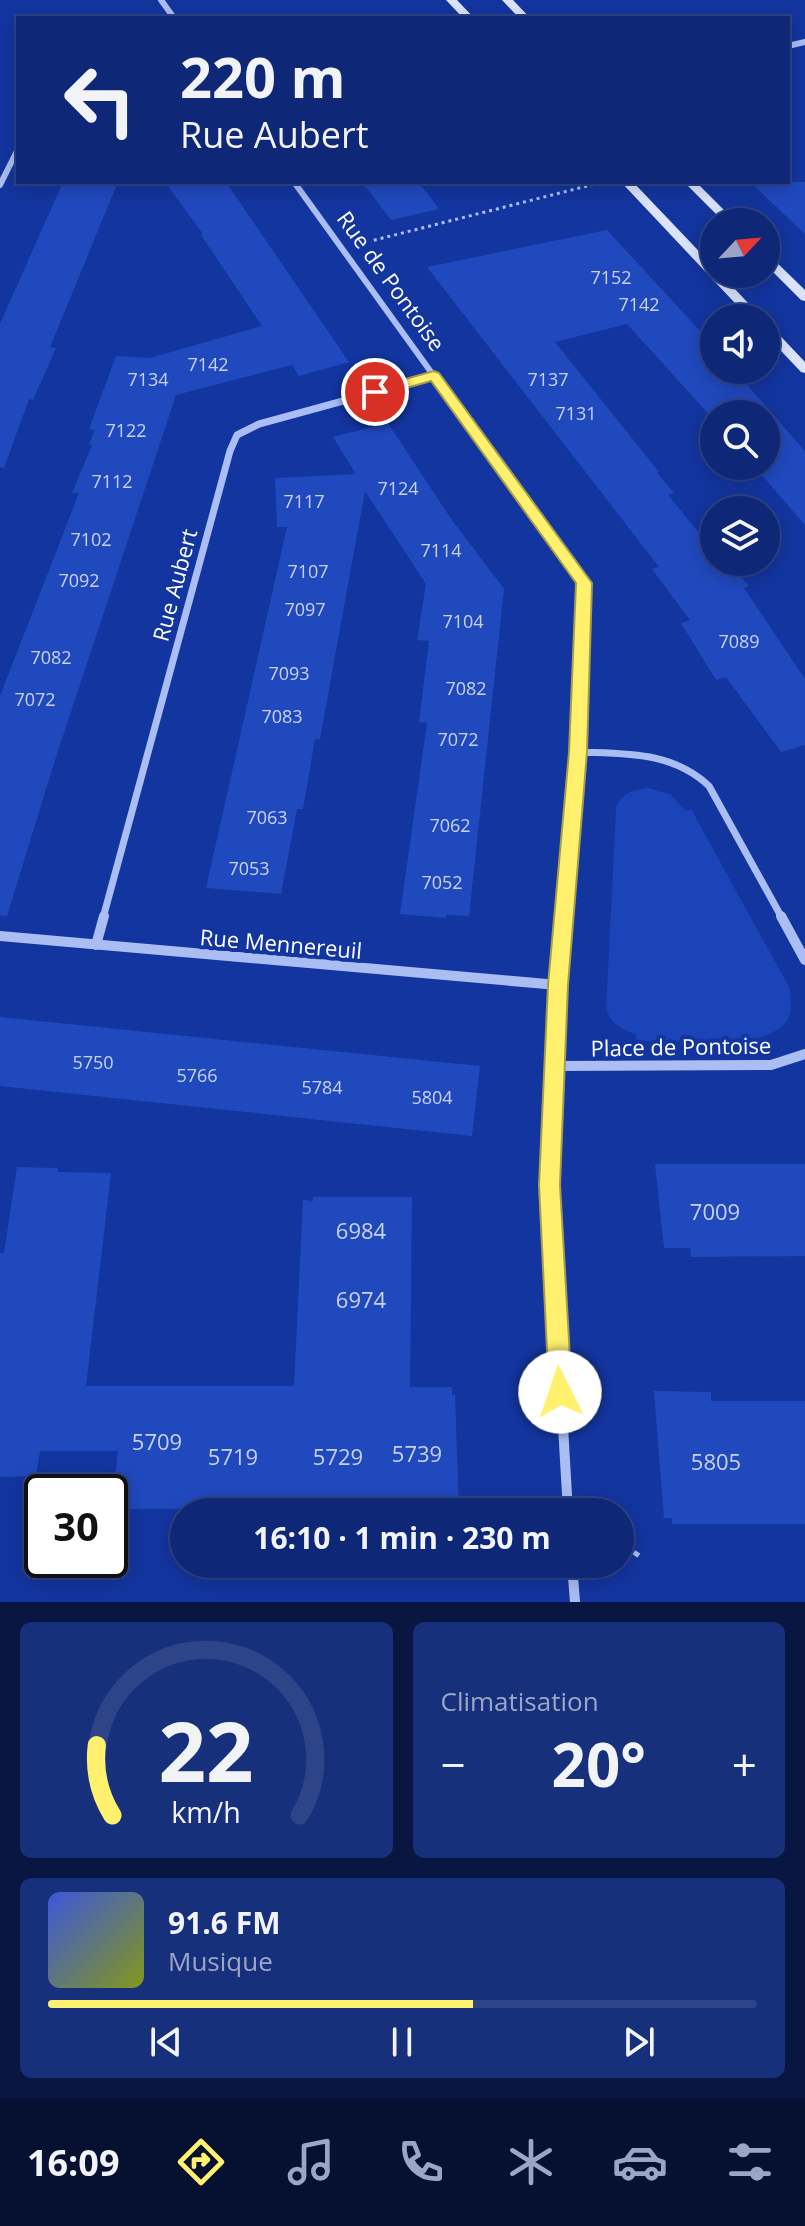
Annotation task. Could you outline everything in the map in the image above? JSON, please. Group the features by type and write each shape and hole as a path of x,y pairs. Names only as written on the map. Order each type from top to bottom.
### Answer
{"main road":[{"path":"451,0 467,16"},
{"path":"507,0 523,16"},
{"path":"629,184 700,259"},
{"path":"692,184 716,208"},
{"path":"780,272 805,297"},
{"path":"727,288 743,304"},
{"path":"780,343 805,369"}],"street":[{"path":"0,185 16,153"},
{"name":"Rue de Pontoise","path":"295,184 584,583 578,752 558,985 549,1185 567,1498"},
{"name":"Rue Aubert","path":"96,945 230,451 237,435 259,424 434,376"},
{"path":"578,752 673,761 699,775 709,786 805,960"},
{"name":"Rue Mennereuil","path":"0,936 558,985"},
{"name":"Place de Pontoise","path":"556,1066 771,1065 805,1054"},
{"path":"573,1578 575,1602"}],"path":[{"path":"367,242 595,184"}],"shaded area":[{"path":"648,788 670,794 686,811 691,809 789,987 789,1017 772,1033 751,1040 636,1041 636,1034 617,1025 608,1014 616,808 628,793"}],"building":[{"path":"805,182 805,234 752,184 790,184"},
{"path":"62,184 117,184 50,347 56,348 33,400 29,399 4,468 0,467 0,324"},
{"path":"166,184 227,184 349,362 299,376 292,365 176,395 55,760 7,916 0,915 0,696 79,493 72,493 92,445 89,444 95,430 89,429 116,356 150,358 262,326 203,234"},
{"path":"364,184 420,184 439,209 391,220"},
{"path":"607,230 700,331 700,384 746,384 760,400 700,400 700,405 627,324 555,342 659,472 674,493 668,495 700,534 700,576 740,576 749,586 744,588 805,679 805,745 781,752 726,677 716,680 681,623 690,620 652,569 659,567 427,267"},
{"path":"780,422 805,451 805,525 766,480 780,480"},
{"path":"388,423 449,516 504,589 469,916 446,915 446,918 400,914 427,723 419,722 429,641 417,640 426,584 365,491 320,739 315,739 303,809 297,809 281,894 206,888 287,527 277,527 275,478 356,474 333,437"},
{"path":"0,1017 480,1066 472,1136 0,1086"},
{"path":"655,1164 805,1164 805,1256 691,1257 690,1248 664,1248"},
{"path":"17,1167 111,1173 86,1386 294,1386 303,1200 313,1201 313,1197 412,1197 410,1387 452,1387 452,1395 455,1395 459,1498 170,1498 170,1509 128,1509 128,1474 116,1474 118,1451 40,1451 36,1474 0,1477 0,1253 4,1253"},
{"path":"654,1391 711,1392 711,1401 805,1401 805,1524 672,1524 672,1518 664,1518"}],"route":[{"path":"375,392 434,376 580,574 586,591 578,752 558,985 549,1185 560,1392"}]}
